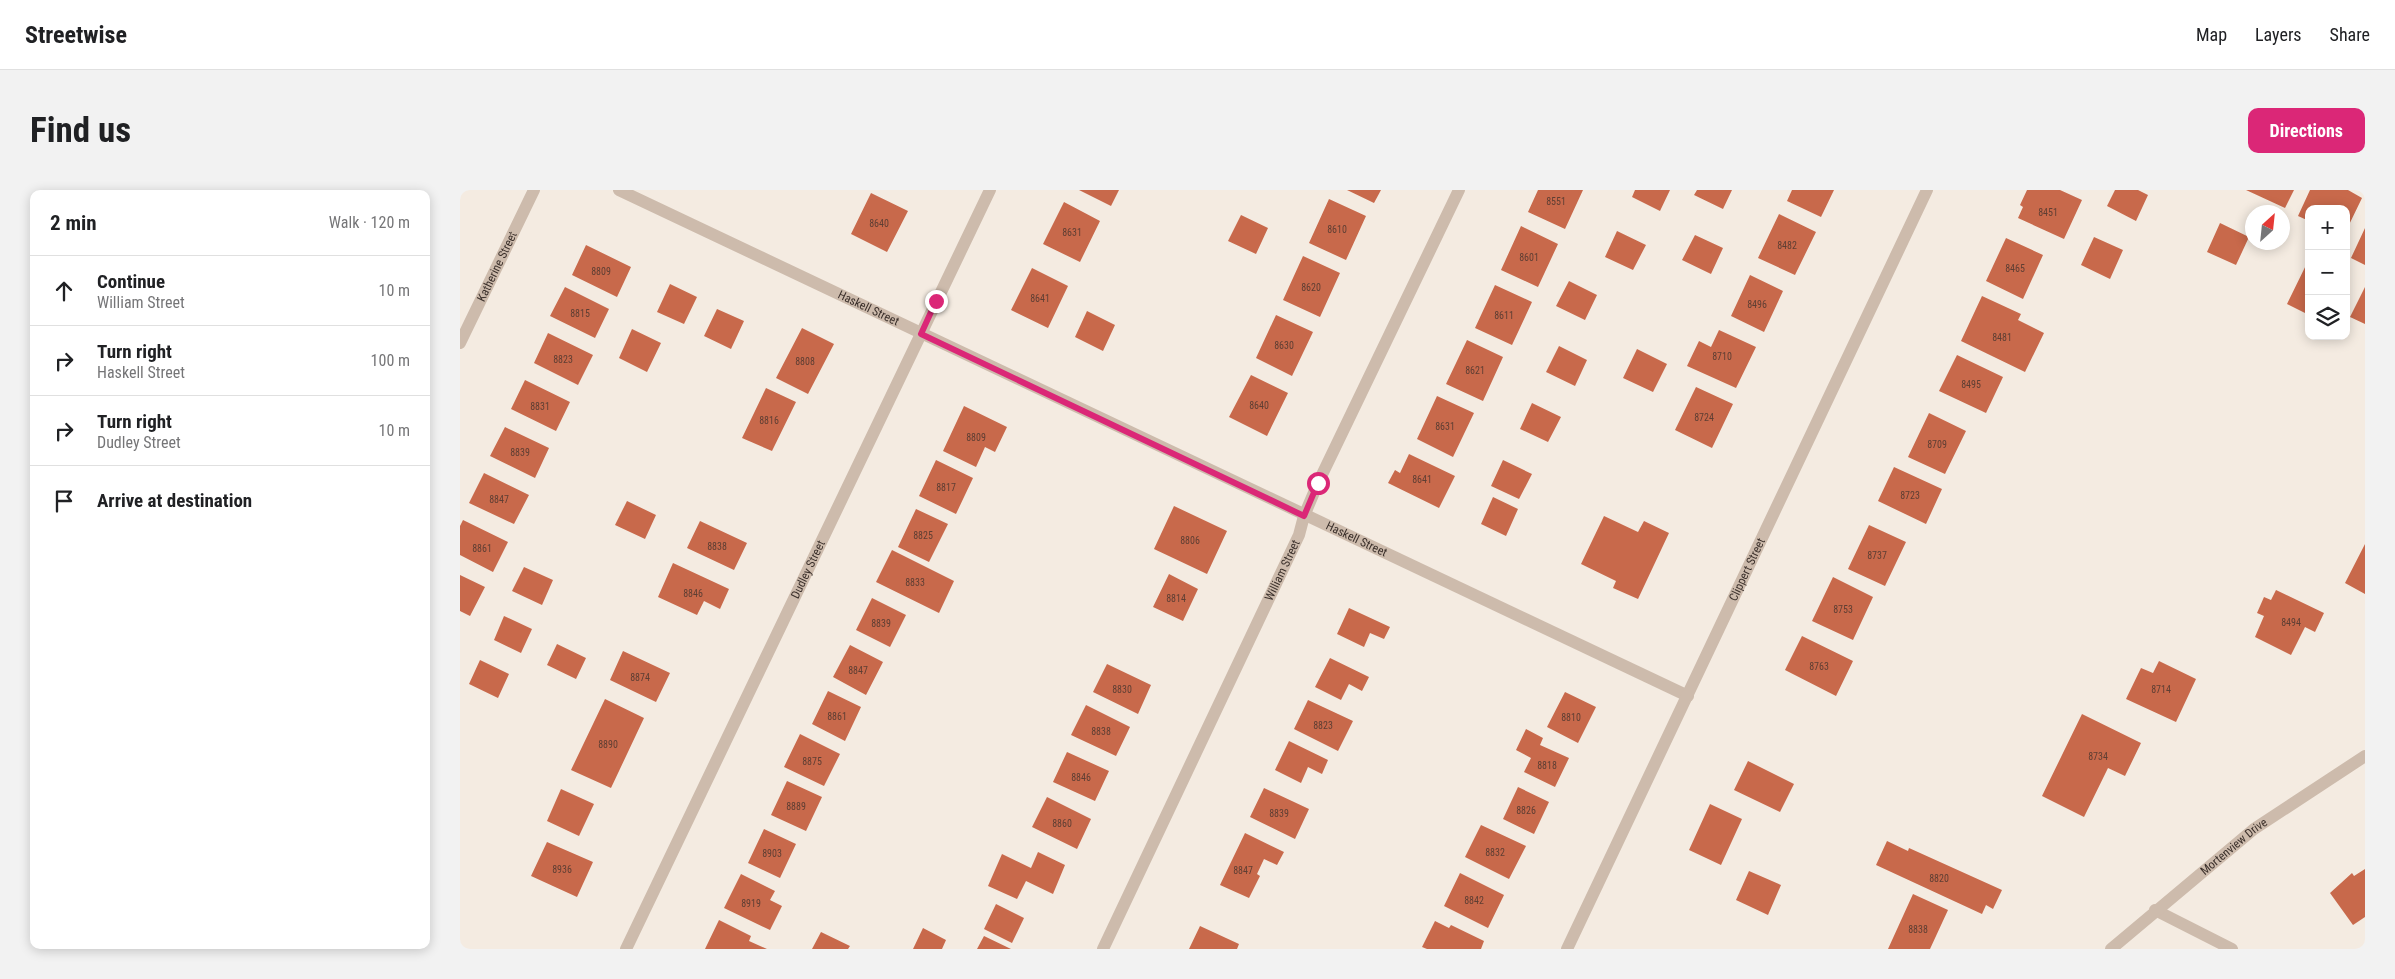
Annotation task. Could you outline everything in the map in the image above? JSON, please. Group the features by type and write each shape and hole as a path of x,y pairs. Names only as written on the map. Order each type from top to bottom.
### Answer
{"street":[{"name":"Katherine Street","path":"460,343 534,190"},
{"name":"Haskell Street","path":"619,190 1304,516 1688,696"},
{"name":"Dudley Street","path":"626,949 990,190"},
{"name":"William Street","path":"1103,949 1299,535 1304,516 1459,190"},
{"name":"Clippert Street","path":"1567,949 1927,190"},
{"name":"Mortenview Drive","path":"2111,949 2154,910 2254,829 2365,756"},
{"path":"2154,910 2232,949"}],"building":[{"path":"1079,190 1119,190 1111,206"},
{"path":"1347,190 1381,190 1374,203"},
{"path":"1538,190 1583,190 1565,229 1528,212"},
{"path":"1635,190 1670,190 1660,211 1632,197"},
{"path":"1697,190 1732,190 1723,209 1694,195"},
{"path":"1792,190 1834,190 1821,217 1787,201"},
{"path":"2027,190 2060,190 2082,200 2064,239 2018,218 2023,207 2020,205"},
{"path":"2115,190 2138,190 2148,195 2136,221 2107,206"},
{"path":"2246,190 2294,190 2286,205 2278,205"},
{"path":"2310,190 2348,190 2362,198 2350,223 2350,205 2305,205 2305,219 2298,216"},
{"path":"871,193 908,211 887,252 851,234"},
{"path":"1329,199 1366,216 1346,260 1309,243"},
{"path":"1064,202 1100,221 1080,262 1043,244"},
{"path":"1779,214 1816,232 1795,275 1758,258"},
{"path":"1241,215 1268,228 1256,254 1228,241"},
{"path":"2220,223 2245,235 2245,246 2236,265 2207,252"},
{"path":"1521,226 1558,244 1538,287 1501,270"},
{"path":"2365,228 2365,265 2351,258"},
{"path":"1617,231 1646,245 1633,270 1605,257"},
{"path":"1695,235 1723,248 1711,274 1682,260"},
{"path":"2094,237 2123,250 2110,279 2081,265"},
{"path":"2006,238 2043,255 2023,299 1986,281"},
{"path":"586,245 631,267 617,297 572,275"},
{"path":"1303,256 1340,273 1320,317 1283,300"},
{"path":"2305,267 2305,313 2287,304"},
{"path":"1032,268 1068,286 1048,328 1011,310"},
{"path":"1750,275 1783,291 1764,332 1731,316"},
{"path":"1569,281 1597,295 1585,320 1556,306"},
{"path":"670,284 697,297 684,324 657,312"},
{"path":"1495,285 1532,302 1512,345 1475,328"},
{"path":"565,287 609,309 595,338 550,316"},
{"path":"2365,287 2365,324 2350,317"},
{"path":"1982,296 2021,314 2018,320 2044,333 2025,372 1961,341"},
{"path":"717,309 744,321 731,349 704,336"},
{"path":"1087,311 1115,325 1103,351 1075,337"},
{"path":"1276,315 1313,332 1292,376 1256,358"},
{"path":"802,328 834,344 808,394 776,378"},
{"path":"632,329 661,343 647,372 619,358"},
{"path":"1719,330 1756,347 1736,388 1687,366 1699,341 1711,347"},
{"path":"548,333 593,355 578,385 534,363"},
{"path":"1467,340 1503,357 1483,401 1446,384"},
{"path":"1559,346 1587,360 1575,386 1546,372"},
{"path":"1637,349 1667,364 1653,392 1623,378"},
{"path":"1957,355 2003,377 1986,413 1939,391"},
{"path":"1251,375 1288,393 1267,436 1229,417"},
{"path":"525,380 570,402 556,431 511,409"},
{"path":"1696,387 1733,404 1712,448 1675,430"},
{"path":"766,388 796,402 772,451 742,438"},
{"path":"1437,396 1474,413 1453,457 1417,439"},
{"path":"1532,403 1561,417 1548,442 1520,429"},
{"path":"964,406 1007,427 995,452 985,447 976,467 943,451"},
{"path":"1929,413 1966,431 1945,474 1908,457"},
{"path":"505,427 549,448 535,478 490,456"},
{"path":"1409,454 1455,476 1439,508 1388,483 1395,470 1400,473"},
{"path":"936,460 973,478 956,514 919,496"},
{"path":"1503,460 1532,474 1519,499 1491,486"},
{"path":"1894,467 1942,489 1926,524 1878,501"},
{"path":"484,473 529,495 514,524 469,503"},
{"path":"1493,497 1518,509 1506,536 1481,524"},
{"path":"627,501 656,515 645,539 615,525"},
{"path":"1174,506 1227,531 1207,574 1154,549"},
{"path":"916,509 948,524 929,562 898,547"},
{"path":"1604,516 1638,532 1644,521 1669,533 1638,599 1613,588 1616,581 1581,564"},
{"path":"463,520 508,542 493,572 460,555 460,526"},
{"path":"700,521 747,543 734,570 687,548"},
{"path":"1869,525 1906,542 1885,586 1848,569"},
{"path":"2365,544 2365,594 2345,583"},
{"path":"892,550 954,581 939,613 876,582"},
{"path":"673,563 729,589 720,609 704,601 697,615 658,597"},
{"path":"524,567 553,580 542,605 512,591"},
{"path":"1169,574 1198,589 1183,621 1153,607"},
{"path":"460,575 485,587 470,616 460,611"},
{"path":"1833,577 1873,597 1853,640 1812,621"},
{"path":"2276,590 2324,613 2315,632 2305,627 2291,655 2255,637 2264,616 2257,613 2264,597 2271,600"},
{"path":"872,598 906,615 890,647 856,630"},
{"path":"1349,608 1390,627 1384,639 1370,633 1364,647 1337,634"},
{"path":"504,616 532,629 521,653 494,640"},
{"path":"1802,636 1853,661 1836,696 1785,670"},
{"path":"557,644 586,658 576,679 547,665"},
{"path":"850,645 883,662 866,695 833,677"},
{"path":"623,651 670,673 656,702 610,680"},
{"path":"1330,658 1369,677 1362,691 1349,684 1341,700 1315,687"},
{"path":"480,660 509,674 498,698 469,684"},
{"path":"2159,661 2196,679 2176,722 2126,699 2141,668 2153,673"},
{"path":"1107,664 1151,685 1138,714 1093,692"},
{"path":"828,691 861,707 845,741 812,724"},
{"path":"1565,692 1596,707 1578,743 1547,727"},
{"path":"605,699 644,718 611,788 571,770"},
{"path":"1308,700 1353,721 1338,751 1294,729"},
{"path":"1086,705 1130,727 1116,756 1071,735"},
{"path":"2082,714 2141,743 2125,776 2108,768 2084,817 2042,796"},
{"path":"1526,729 1543,738 1540,745 1569,758 1555,787 1524,772 1531,758 1516,750"},
{"path":"800,734 840,754 824,786 784,767"},
{"path":"1289,741 1328,760 1322,774 1308,767 1301,783 1275,770"},
{"path":"1067,752 1109,771 1095,801 1053,782"},
{"path":"1748,761 1794,784 1780,812 1734,790"},
{"path":"787,781 822,797 806,831 771,815"},
{"path":"1518,787 1549,802 1534,834 1503,819"},
{"path":"1264,788 1309,809 1295,839 1250,817"},
{"path":"561,789 594,804 579,836 547,821"},
{"path":"1047,797 1091,819 1077,849 1032,827"},
{"path":"1710,804 1742,819 1721,865 1689,850"},
{"path":"1481,825 1526,846 1509,879 1465,857"},
{"path":"764,829 796,844 780,878 748,863"},
{"path":"1245,833 1284,852 1277,865 1264,859 1257,874 1260,876 1249,898 1220,885"},
{"path":"1887,841 1908,851 1909,848 2002,890 1993,909 1986,905 1982,914 1876,865"},
{"path":"547,842 593,862 577,897 531,876"},
{"path":"1038,852 1065,865 1053,894 1026,881 1017,899 988,886 1002,854 1031,868"},
{"path":"2365,869 2365,917 2353,925 2330,893 2352,873 2354,876"},
{"path":"1749,871 1781,885 1768,915 1736,900"},
{"path":"1460,873 1504,895 1488,928 1444,906"},
{"path":"741,874 775,891 770,900 782,906 770,930 724,908"},
{"path":"1913,894 1948,910 1930,949 1888,949"},
{"path":"996,904 1024,918 1012,943 984,929"},
{"path":"719,920 751,936 749,941 767,949 705,949"},
{"path":"1435,921 1449,928 1451,925 1484,941 1481,949 1427,949 1422,947"},
{"path":"1200,926 1239,944 1237,949 1189,949"},
{"path":"923,928 946,940 942,949 913,949"},
{"path":"821,932 850,946 848,949 812,949"},
{"path":"984,936 1011,949 977,949"}],"route":[{"path":"936,301 921,334 1304,516 1318,483"}]}
